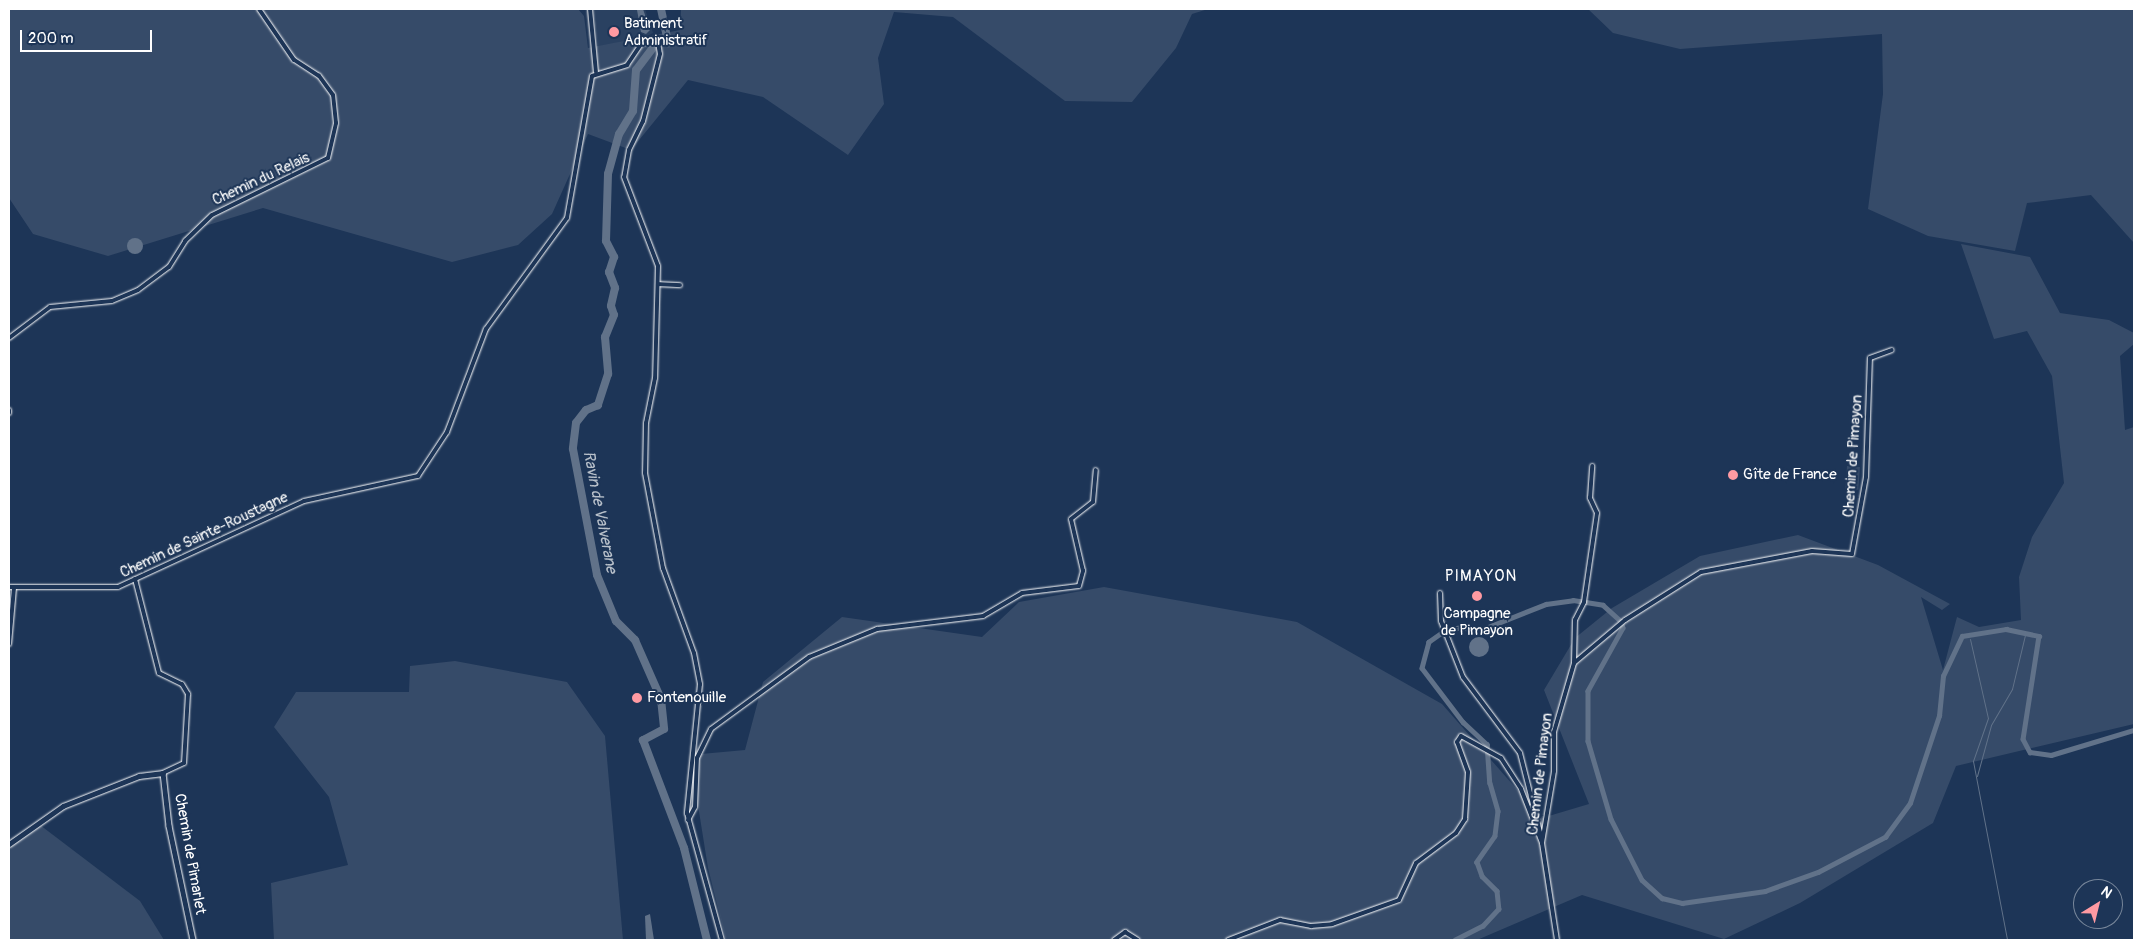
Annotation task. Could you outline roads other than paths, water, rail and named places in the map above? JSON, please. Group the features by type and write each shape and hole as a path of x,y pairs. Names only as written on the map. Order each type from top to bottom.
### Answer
{"street":[{"name":"Chemin du Relais","path":"9,338 50,307 112,301 138,290 172,264 185,241 212,215 328,158 336,123 333,95 319,76 294,60 259,9"},
{"path":"590,9 596,72 626,66 640,44 658,42 660,54 643,122 629,150 624,177 658,266 646,473 663,568 694,653 700,684 688,767 688,820 722,940"},
{"name":"Chemin de Sainte-Roustagne","path":"9,587 112,588 304,501 357,486 407,481 425,469 454,417 486,329 567,218 590,82 596,72"},
{"path":"658,284 680,285"},
{"name":"Chemin de Pimayon","path":"1557,940 1542,843 1554,771 1554,732 1574,663 1620,623 1702,572 1812,552 1852,554 1866,477 1870,360 1892,350"},
{"path":"1574,663 1575,620 1584,600 1597,512 1590,498 1592,468"},
{"path":"688,820 695,807 697,758 711,729 809,657 877,629 983,616 1022,593 1079,586 1083,571 1071,519 1093,502 1096,470"},
{"path":"9,844 63,806 139,776 164,773 184,763 188,694 182,684 159,673 135,579"},
{"path":"9,644 14,588"},
{"path":"1440,593 1441,621 1463,677 1520,753 1542,843"},
{"path":"1228,940 1280,920 1325,925 1396,902 1416,863 1456,833 1466,816 1468,767 1457,739 1462,736 1492,749 1521,789 1542,843"},
{"name":"Chemin de Pimarlet","path":"164,773 169,826 193,940"},
{"path":"1114,940 1125,932 1138,940"}],"waterway":[{"name":"Ravin de Valverane","path":"661,9 668,43"},
{"name":"Ravin de Valverane","path":"652,49 636,70 633,111 619,134 608,174 606,241 614,257 609,272 615,288 611,306 614,315 605,337 608,374 598,405 586,410 576,423 573,449 597,575 616,621 635,640 661,699 664,729 643,740 684,848 707,940"},
{"path":"1445,631 1461,627 1478,631 1546,604 1573,600 1603,605 1621,621 1623,628 1588,691 1588,741 1611,819 1642,880 1662,898 1682,903 1765,891 1818,872 1885,837 1910,803 1939,716 1943,676 1962,636 2006,629 2039,636 2023,739 2030,752 2051,755 2134,730"},
{"path":"1442,633 1429,642 1422,668 1463,722 1487,744 1490,783 1498,811 1495,836 1477,862 1482,876 1497,891 1499,909 1483,926 1455,940"},
{"path":"1977,776 1991,725 2012,689 2025,635"},
{"path":"1970,639 1988,718 1973,761 2007,940"}],"place":[{"name":"Batiment Administratif","path":"614,32"},
{"name":"Gîte de France","path":"1733,475"},
{"name":"Campagne de Pimayon","path":"1477,596"},
{"name":"Fontenouille","path":"637,698"}],"district":[{"name":"PIMAYON","path":"1481,576"}]}
